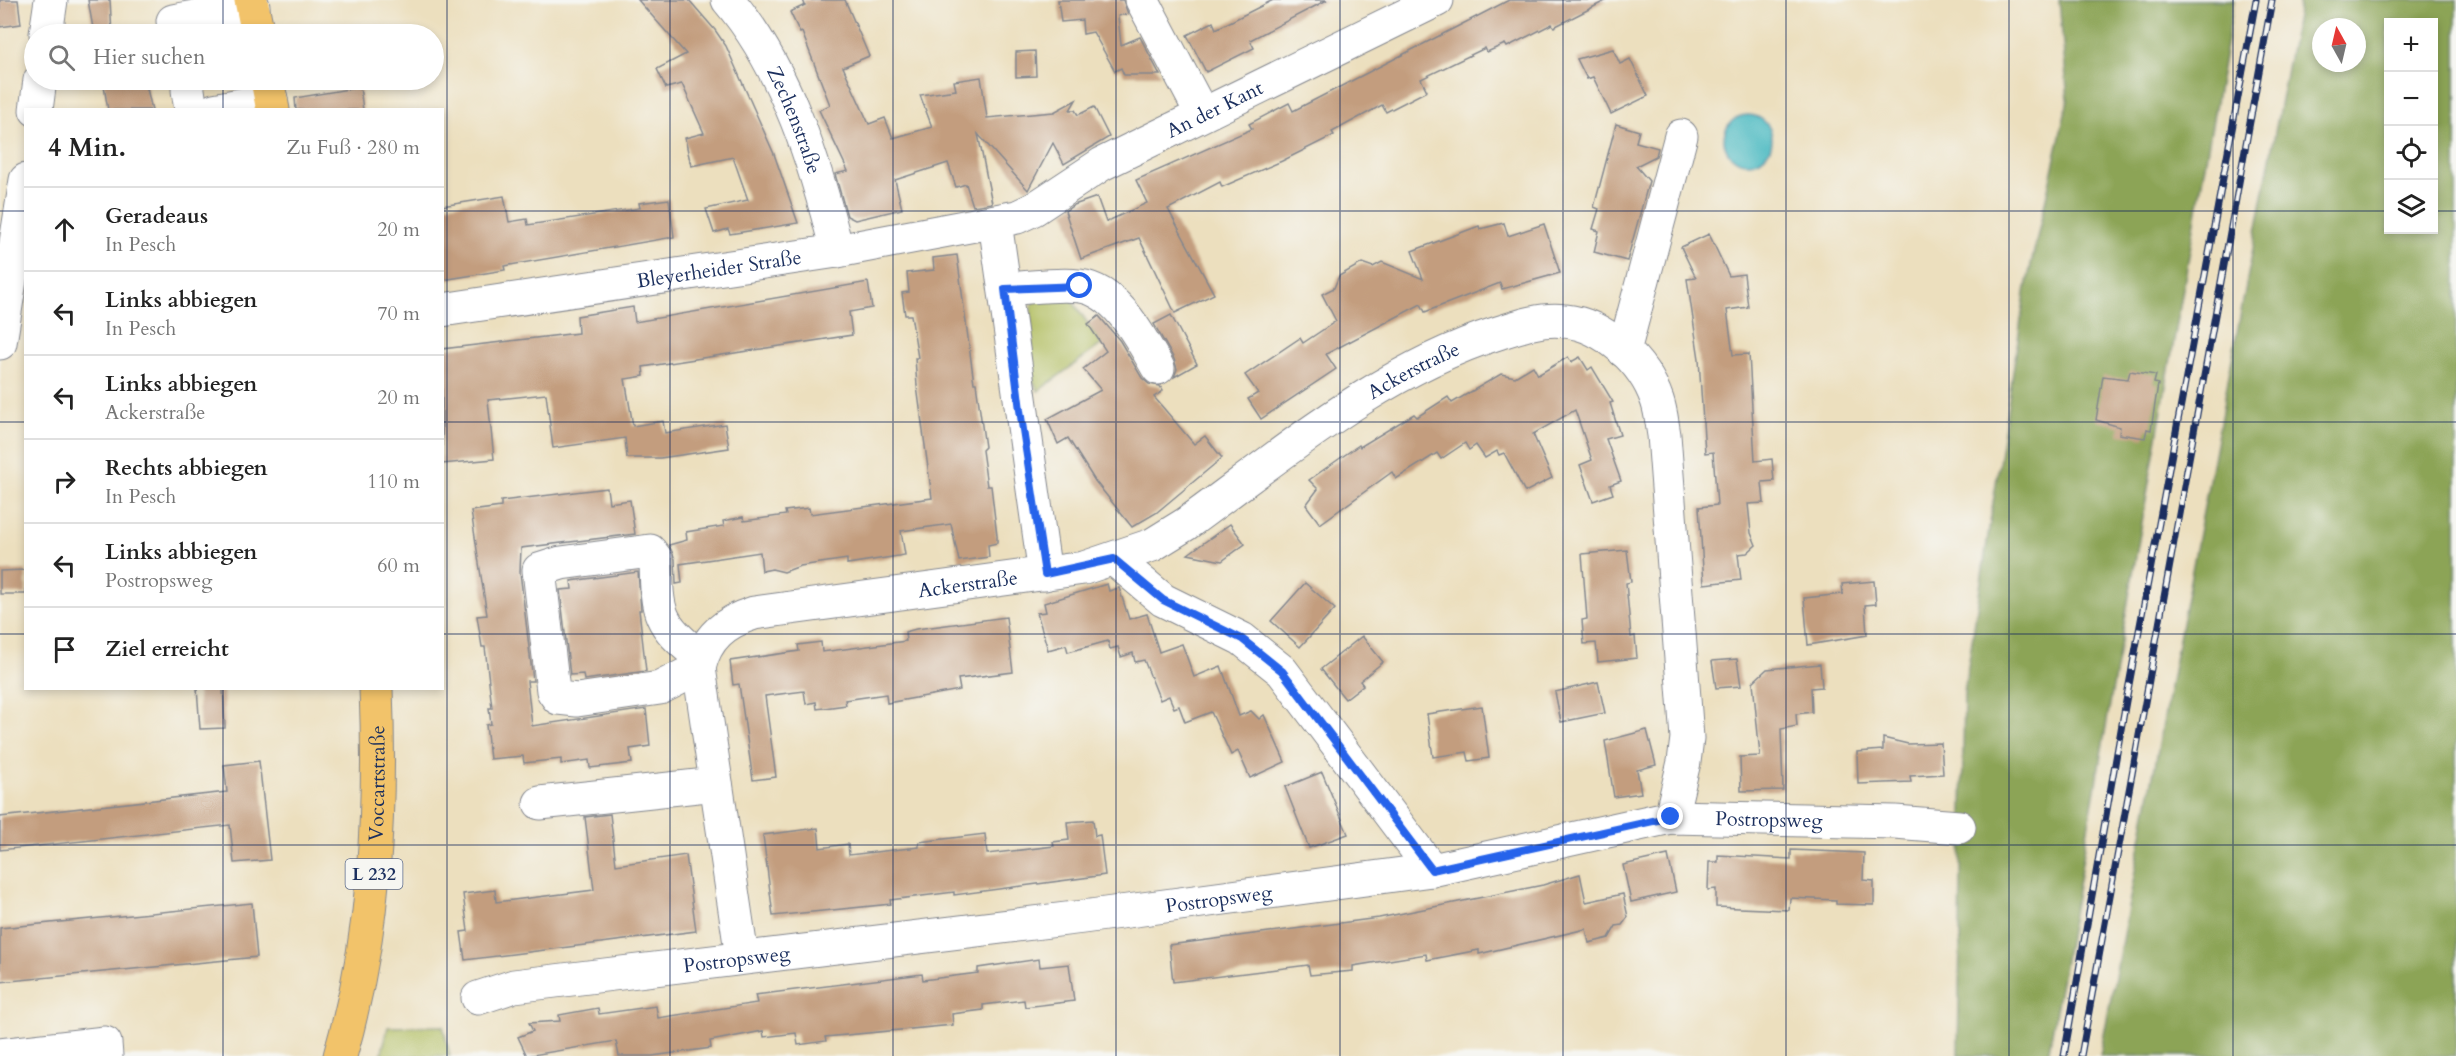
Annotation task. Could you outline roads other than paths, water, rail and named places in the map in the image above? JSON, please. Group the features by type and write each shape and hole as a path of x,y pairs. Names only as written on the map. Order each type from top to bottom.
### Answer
{"main road":[{"name":"Voccartstraße","path":"340,1056 352,1016 367,937 375,868 379,801 376,690"}],"street":[{"path":"47,24 51,0"},
{"name":"Zechenstraße","path":"728,0 761,48 790,107 812,163 837,251"},
{"path":"1142,0 1202,114"},
{"name":"An der Kant","path":"995,222 1034,209 1102,164 1437,0"},
{"path":"174,24 173,21 254,14"},
{"path":"36,108 39,90"},
{"path":"222,108 271,96"},
{"path":"1624,351 1682,136"},
{"path":"24,193 0,343 24,341"},
{"path":"995,222 1045,574"},
{"name":"Bleyerheider Straße","path":"444,310 837,251 995,222"},
{"path":"1005,289 1080,286 1095,290 1109,300 1134,329 1158,368"},
{"name":"Ackerstraße","path":"700,663 707,644 719,629 734,620 754,613 1045,574 1114,559 1152,545 1186,524 1380,386 1429,358 1529,323 1565,321 1592,328 1608,337 1642,372 1657,399 1664,435 1687,738 1684,762 1671,817"},
{"path":"700,663 660,688 577,700 558,698 553,692 539,570 561,563 650,551 656,558 661,618 673,635 700,663 742,957"},
{"path":"1114,559 1163,600 1242,639 1282,671 1432,870"},
{"path":"540,803 716,784"},
{"name":"Postropsweg","path":"478,998 513,986 1083,917 1432,870 1671,817 1895,822 1959,827"},
{"path":"0,1055 105,1043 106,1056"}],"water":[{"path":"1743,115 1753,115 1765,122 1772,134 1772,144 1765,156 1753,163 1743,163 1728,152 1724,144 1724,134 1735,119"}],"railway":[{"path":"2064,1056 2126,701 2256,0"},
{"path":"2081,1056 2272,0"}]}
